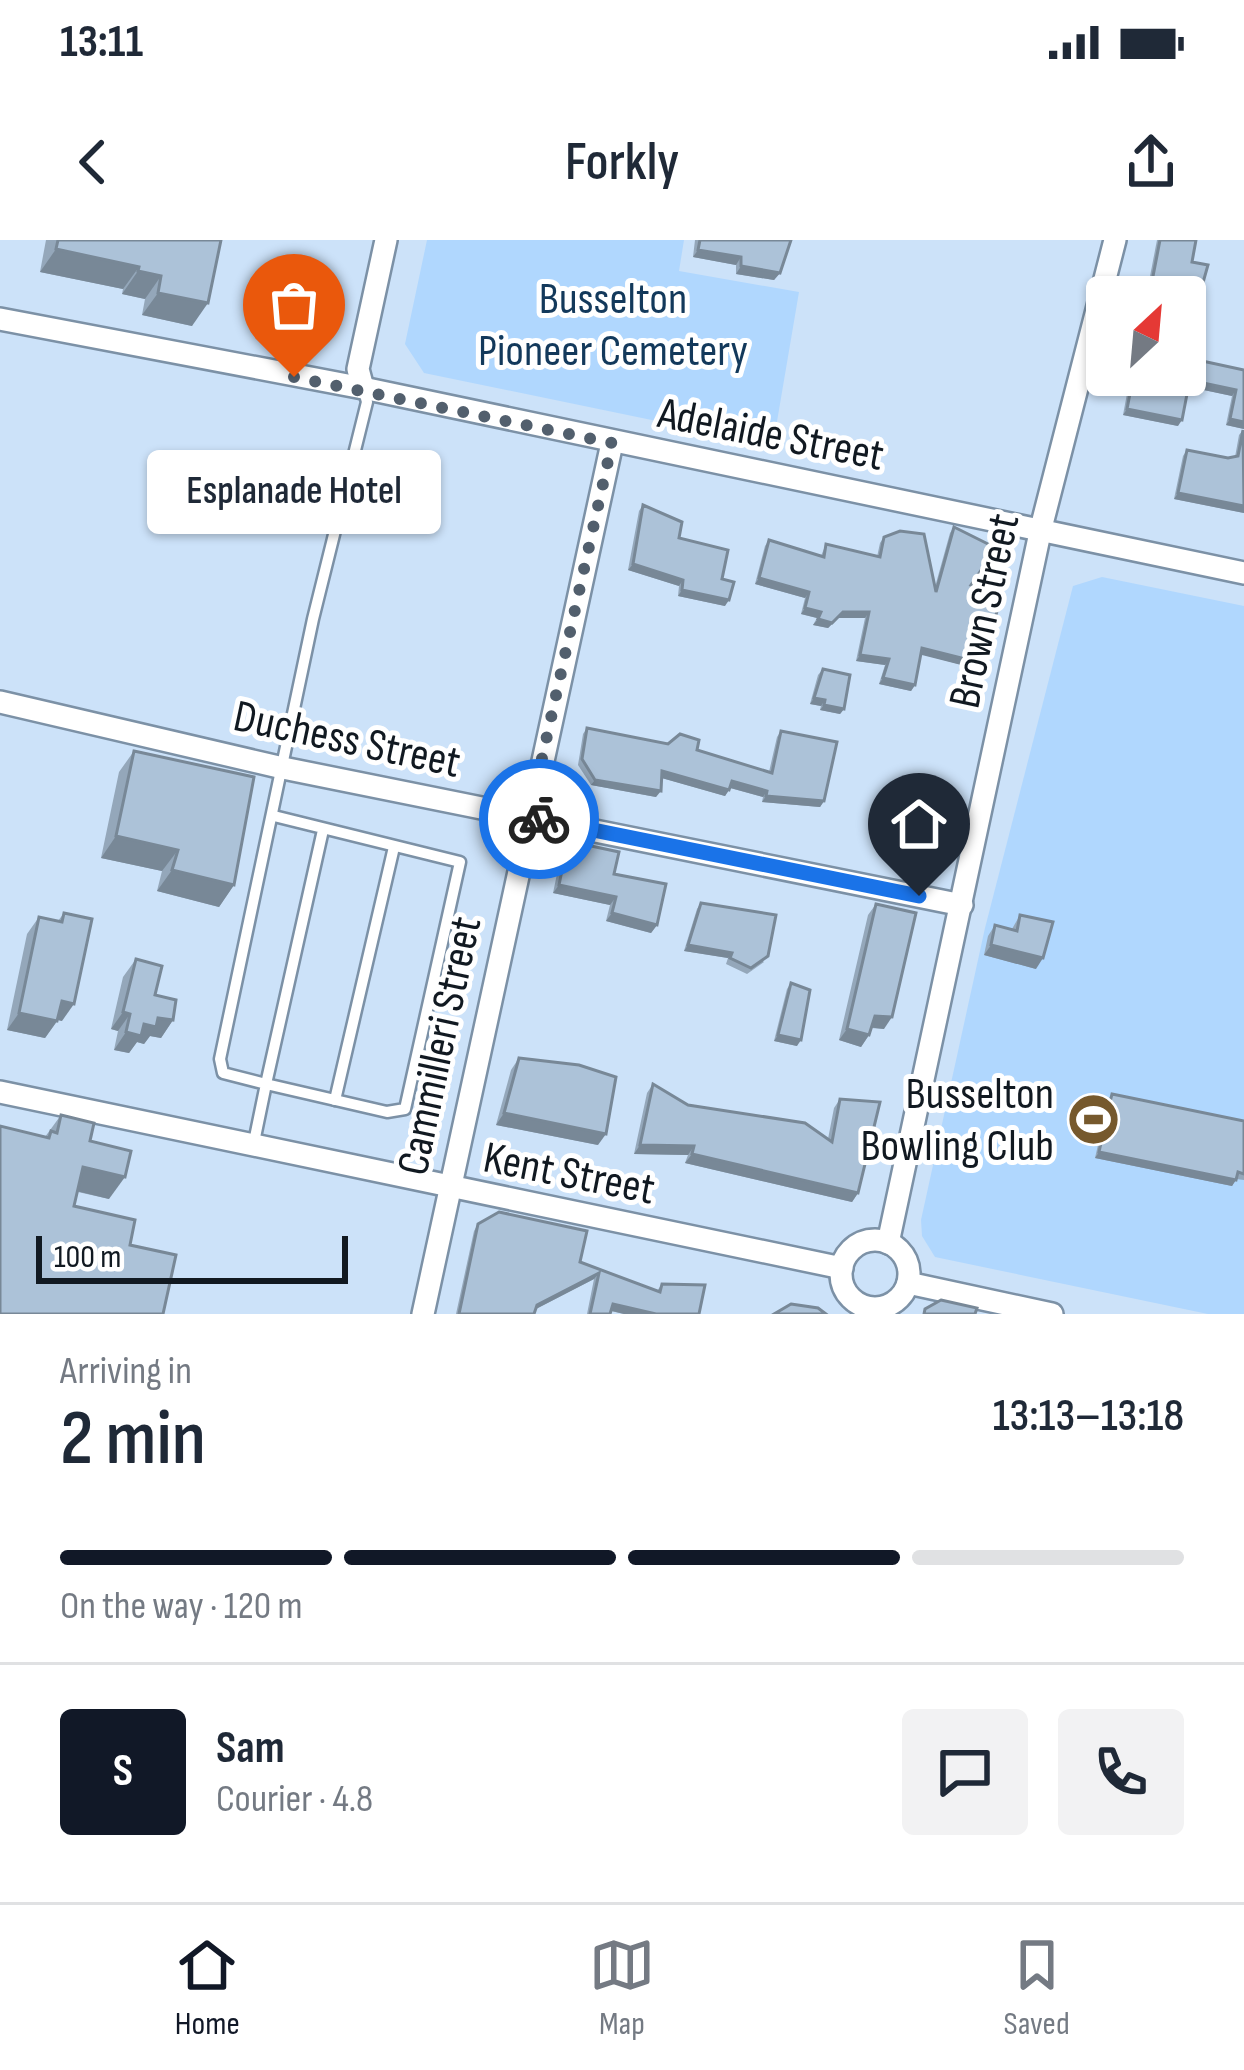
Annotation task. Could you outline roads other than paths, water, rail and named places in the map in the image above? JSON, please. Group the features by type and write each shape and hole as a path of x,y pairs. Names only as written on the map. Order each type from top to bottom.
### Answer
{"street":[{"path":"363,388 358,368 386,240"},
{"name":"Brown Street","path":"1100,240 1101,276"},
{"name":"Brown Street","path":"1102,276 1115,240"},
{"name":"Adelaide Street","path":"0,320 363,388 1244,573"},
{"name":"Brown Street","path":"888,1243 1041,528 1086,340"},
{"name":"Cammilleri Street","path":"423,1314 612,443"},
{"name":"Duchess Street","path":"0,702 283,768 962,904"},
{"name":"Kent Street","path":"0,1092 449,1190 842,1268"},
{"path":"888,1243 907,1260 908,1283 896,1302 872,1311 846,1291 842,1268 854,1247 888,1243"},
{"path":"908,1283 1052,1314"}],"lane":[{"path":"274,816 460,862 413,1092 405,1109 387,1112 223,1073 220,1059 313,619 367,402 363,388"},
{"path":"253,1147 323,830"},
{"path":"334,1100 394,847"}],"place":[{"name":"Esplanade Hotel","path":"294,377"},
{"name":"Busselton Bowling Club","path":"1093,1120"}],"park label":[{"name":"Busselton Pioneer Cemetery","path":"613,325"}]}
